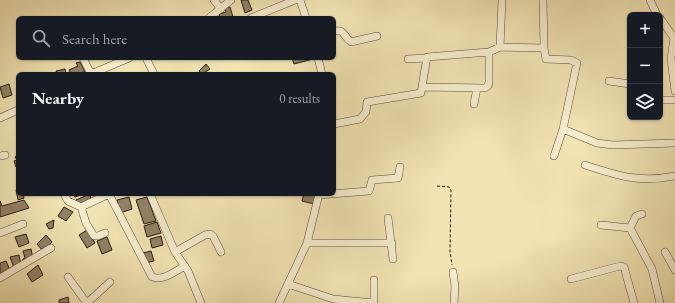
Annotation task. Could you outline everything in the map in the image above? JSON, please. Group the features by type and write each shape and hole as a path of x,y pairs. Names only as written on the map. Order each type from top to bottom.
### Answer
{"street":[{"path":"214,0 221,9"},
{"path":"212,16 231,0"},
{"path":"256,16 295,0"},
{"path":"300,0 305,16"},
{"path":"500,47 502,0"},
{"path":"543,0 544,48 546,59 572,60 577,63 563,130 554,156"},
{"path":"650,0 656,12"},
{"path":"663,22 675,38 671,58 675,91"},
{"path":"336,31 340,30 344,32 351,42 378,36"},
{"path":"408,59 488,52 500,47 544,48"},
{"path":"424,87 477,88 488,86 488,52"},
{"path":"336,124 360,119 366,112 367,102 422,93 424,87 426,58"},
{"path":"84,60 90,72"},
{"path":"96,72 124,60"},
{"path":"147,60 153,72"},
{"path":"318,60 322,72"},
{"path":"609,81 627,84"},
{"path":"474,104 477,88"},
{"path":"663,100 675,100"},
{"path":"0,117 16,111"},
{"path":"563,130 597,143 613,145 675,143"},
{"path":"585,165 610,173 646,180 675,176"},
{"path":"336,194 369,191 372,180 398,178 400,167"},
{"path":"65,196 68,201 81,207 86,223 94,236 105,233"},
{"path":"81,207 105,196"},
{"path":"110,196 152,277 163,278 185,266"},
{"path":"151,196 175,252 185,266 201,303"},
{"path":"279,303 307,243 318,196"},
{"path":"630,228 636,216 642,214"},
{"path":"388,218 393,259"},
{"path":"0,234 23,224"},
{"path":"601,225 630,228"},
{"path":"630,228 652,269 660,303"},
{"path":"175,252 205,235 210,234 213,236 221,252"},
{"path":"307,243 392,243"},
{"path":"0,278 51,248"},
{"path":"665,252 675,270"},
{"path":"571,279 620,266 624,267 634,303"},
{"path":"453,272 455,286 454,303"},
{"path":"68,278 87,303 110,282"},
{"path":"288,284 333,299 373,303 374,280"}],"path":[{"path":"437,186 449,186 451,190 450,251 453,272"}],"building":[{"path":"241,0 248,0 252,10 245,13"},
{"path":"230,7 233,16 220,16 219,14 226,12 225,8"},
{"path":"293,60 309,60 294,64"},
{"path":"80,62 85,72 70,72 69,70 78,66 76,63"},
{"path":"206,64 210,69 205,72 199,71"},
{"path":"65,69 66,72 56,72"},
{"path":"9,84 12,95 3,98 0,87"},
{"path":"17,196 24,196 24,198 18,200"},
{"path":"85,196 90,196 91,200 79,204 76,200"},
{"path":"303,196 316,196 314,204 302,201"},
{"path":"129,197 132,209 120,213 117,200"},
{"path":"147,197 156,221 144,224 136,200"},
{"path":"24,200 29,208 0,217 0,201 2,206"},
{"path":"64,207 73,212 66,221 58,216"},
{"path":"54,220 53,228 49,229 46,224"},
{"path":"157,222 161,233 147,237 144,226"},
{"path":"87,230 95,243 87,248 79,235"},
{"path":"26,234 29,243 19,247 15,237"},
{"path":"46,235 52,242 43,251 37,244"},
{"path":"161,236 163,245 152,248 150,239"},
{"path":"107,237 112,250 102,254 97,241"},
{"path":"31,249 33,259 23,261 25,258 23,251"},
{"path":"151,251 154,261 146,263 143,253"},
{"path":"19,255 21,266 14,268 10,257"},
{"path":"6,261 10,270 0,274 0,263"},
{"path":"38,265 43,275 32,282 27,274"},
{"path":"68,297 69,303 59,303 59,300"}]}
